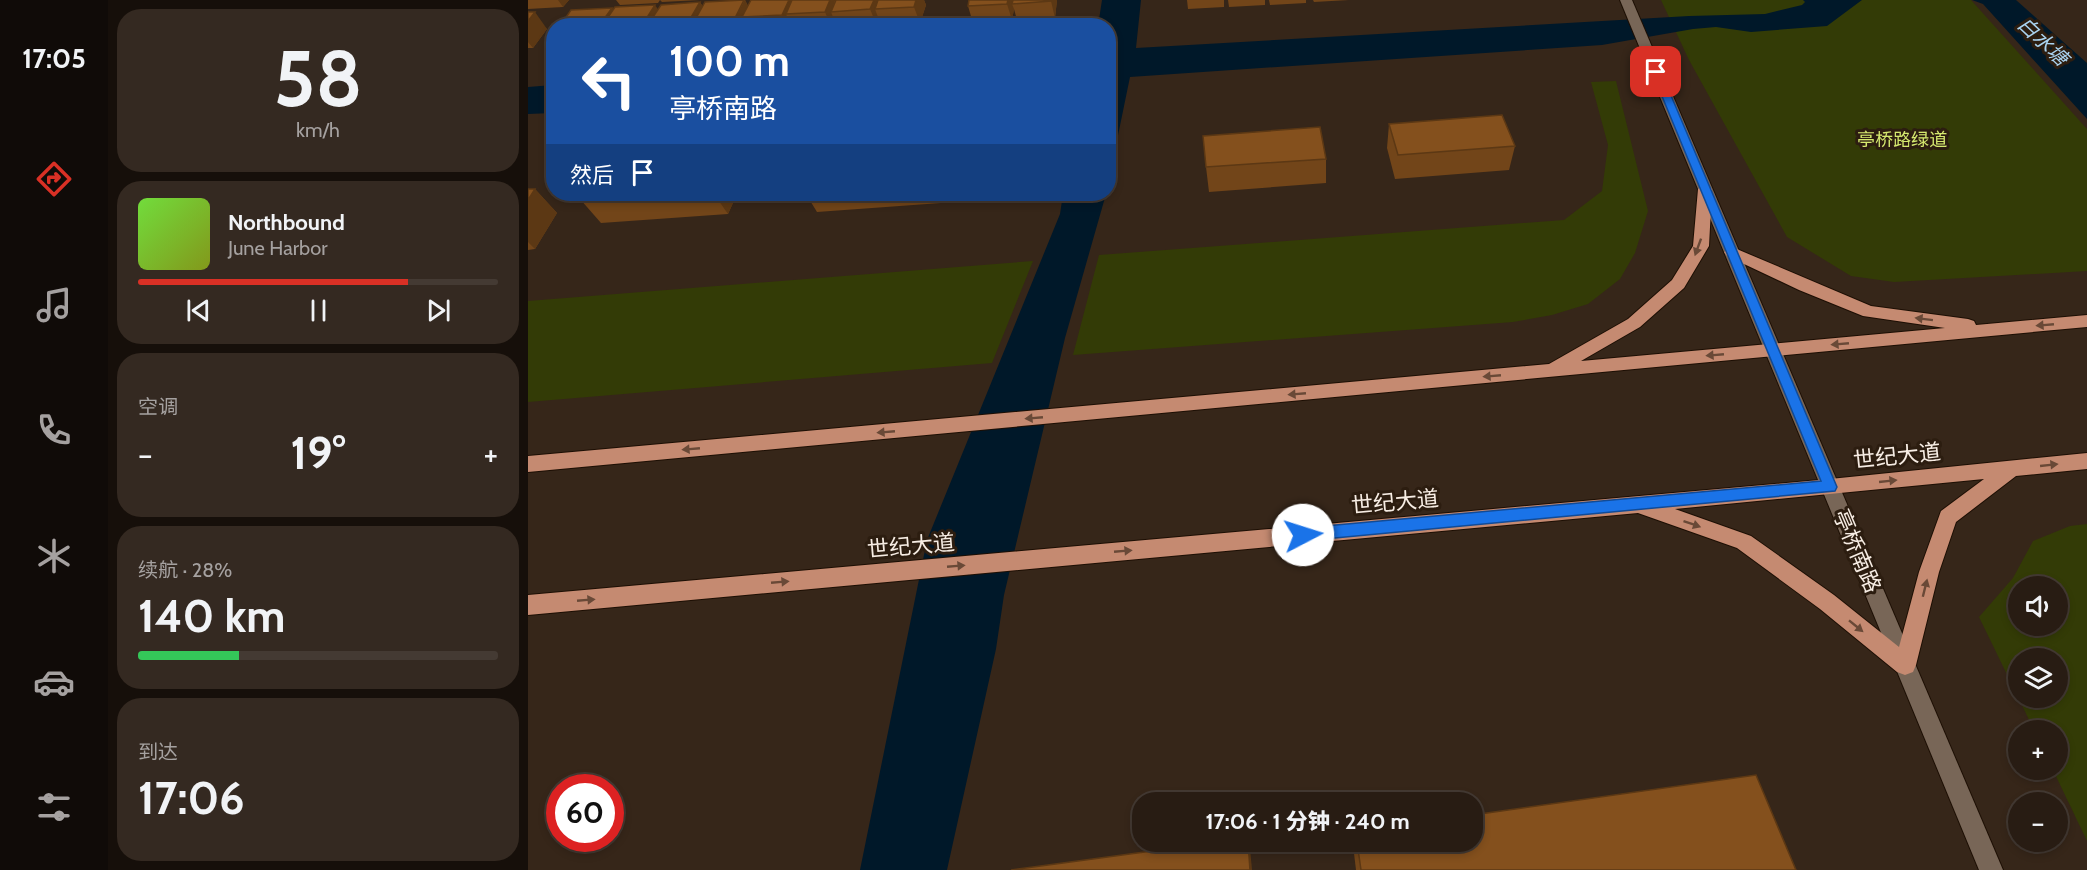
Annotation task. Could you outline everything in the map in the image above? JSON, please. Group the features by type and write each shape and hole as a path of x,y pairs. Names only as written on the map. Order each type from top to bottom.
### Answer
{"main road":[{"path":"1550,370 1634,323 1678,284 1701,246 1705,189"},
{"path":"1732,252 1805,286 1869,312 2003,329"},
{"path":"528,464 2087,321"},
{"name":"世纪大道","path":"528,605 1830,487 2087,461"},
{"path":"1637,504 1744,542 1827,602 1905,665 1929,572 1948,517 2011,468"}],"street":[{"name":"亭桥南路","path":"1626,0 1991,870"}],"green space":[{"name":"亭桥路绿道","path":"1661,0 1971,0 2087,129 2087,271 1894,282 1851,276 1787,237 1689,60"},
{"path":"1616,81 1648,211 1635,253 1620,279 1588,304 1552,315 1513,322 1073,355 1099,255 1564,220 1602,191 1608,145 1591,82"},
{"path":"1033,261 992,363 528,402 528,301"},
{"path":"2087,524 2087,841 2068,801 2068,792 2064,792 2058,780 2068,780 2068,720 2029,720 2023,708 2068,708 2068,648 2008,648 2008,677 1979,617 2008,584 2008,636 2068,636 2068,576 2014,576 2033,541 2070,526"}],"water":[{"path":"1102,0 1141,0 1136,48 1689,16 1765,14 1802,5 1805,2 1803,0 1862,0 1827,26 1751,32 1716,27 1602,45 1130,77 1116,145 1116,18 1099,18"},
{"name":"白水塘","path":"1972,0 2016,0 2087,63 2087,119 1983,4"},
{"path":"546,86 546,113 528,114 528,87"},
{"path":"1062,201 1104,201 1065,338 1004,595 996,649 947,870 860,870 927,540 1060,214"}],"building":[{"path":"744,0 735,18 696,18 705,2"},
{"path":"751,0 789,0 782,15 742,17"},
{"path":"792,0 830,0 825,12 786,14"},
{"path":"836,0 874,0 870,9 831,12"},
{"path":"878,0 916,0 914,7 875,9"},
{"path":"969,0 1008,0 1007,4 968,6"},
{"path":"1013,0 1051,0 1051,1 1012,4"},
{"path":"700,2 691,18 652,18 661,5"},
{"path":"655,5 647,18 607,18 615,7"},
{"path":"612,8 605,18 566,18 571,10"},
{"path":"528,12 535,12 528,21"},
{"path":"1502,115 1515,146 1398,155 1389,124"},
{"path":"1320,127 1326,159 1206,167 1203,136"},
{"path":"528,189 535,189 528,200"},
{"path":"1756,775 1796,870 1361,870 1358,852 1483,852 1483,814"},
{"path":"1145,852 1249,852 1250,870 1011,870"}],"route":[{"path":"1303,535 1830,487 1656,72"}]}
